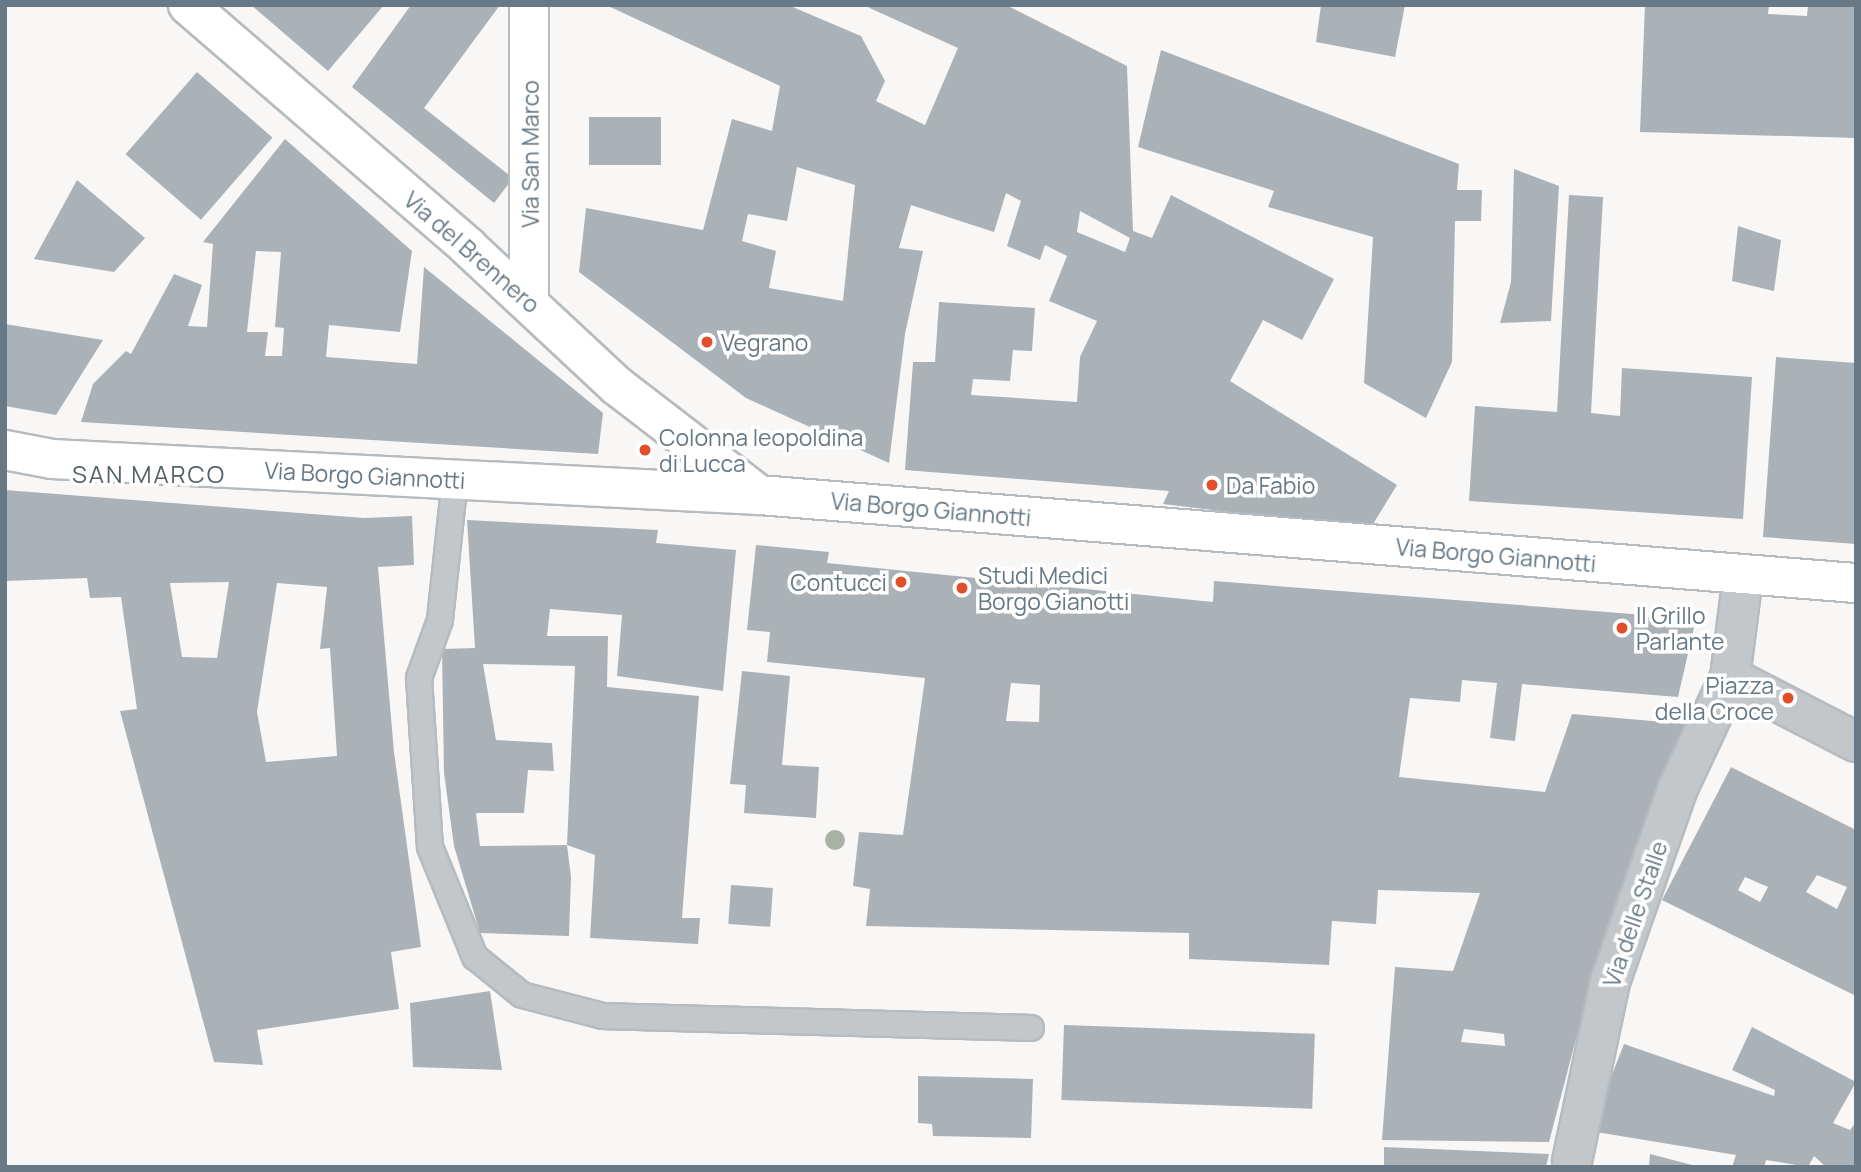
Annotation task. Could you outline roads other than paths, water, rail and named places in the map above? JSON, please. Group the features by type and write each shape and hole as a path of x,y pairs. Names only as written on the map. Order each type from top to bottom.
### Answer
{"street":[{"name":"Via del Brennero","path":"188,5 529,302 617,386 759,495"},
{"name":"Via San Marco","path":"529,5 529,302"},
{"name":"Via Borgo Giannotti","path":"5,450 52,459 759,495 1856,583"},
{"path":"1743,576 1730,677 1856,742"},
{"name":"Via delle Stalle","path":"1572,1161 1610,982 1678,788 1730,677"}],"lane":[{"path":"454,480 440,620 419,678 430,847 475,957 522,995 603,1016 1031,1028"}],"place":[{"name":"Vegrano","path":"707,342"},
{"name":"Colonna leopoldina di Lucca","path":"645,450"},
{"name":"Da Fabio","path":"1212,485"},
{"name":"Contucci","path":"901,582"},
{"name":"Studi Medici Borgo Gianotti","path":"962,588"},
{"name":"Il Grillo Parlante","path":"1622,628"},
{"name":"Piazza della Croce","path":"1788,698"}],"district":[{"name":"SAN MARCO","path":"149,474"}]}
